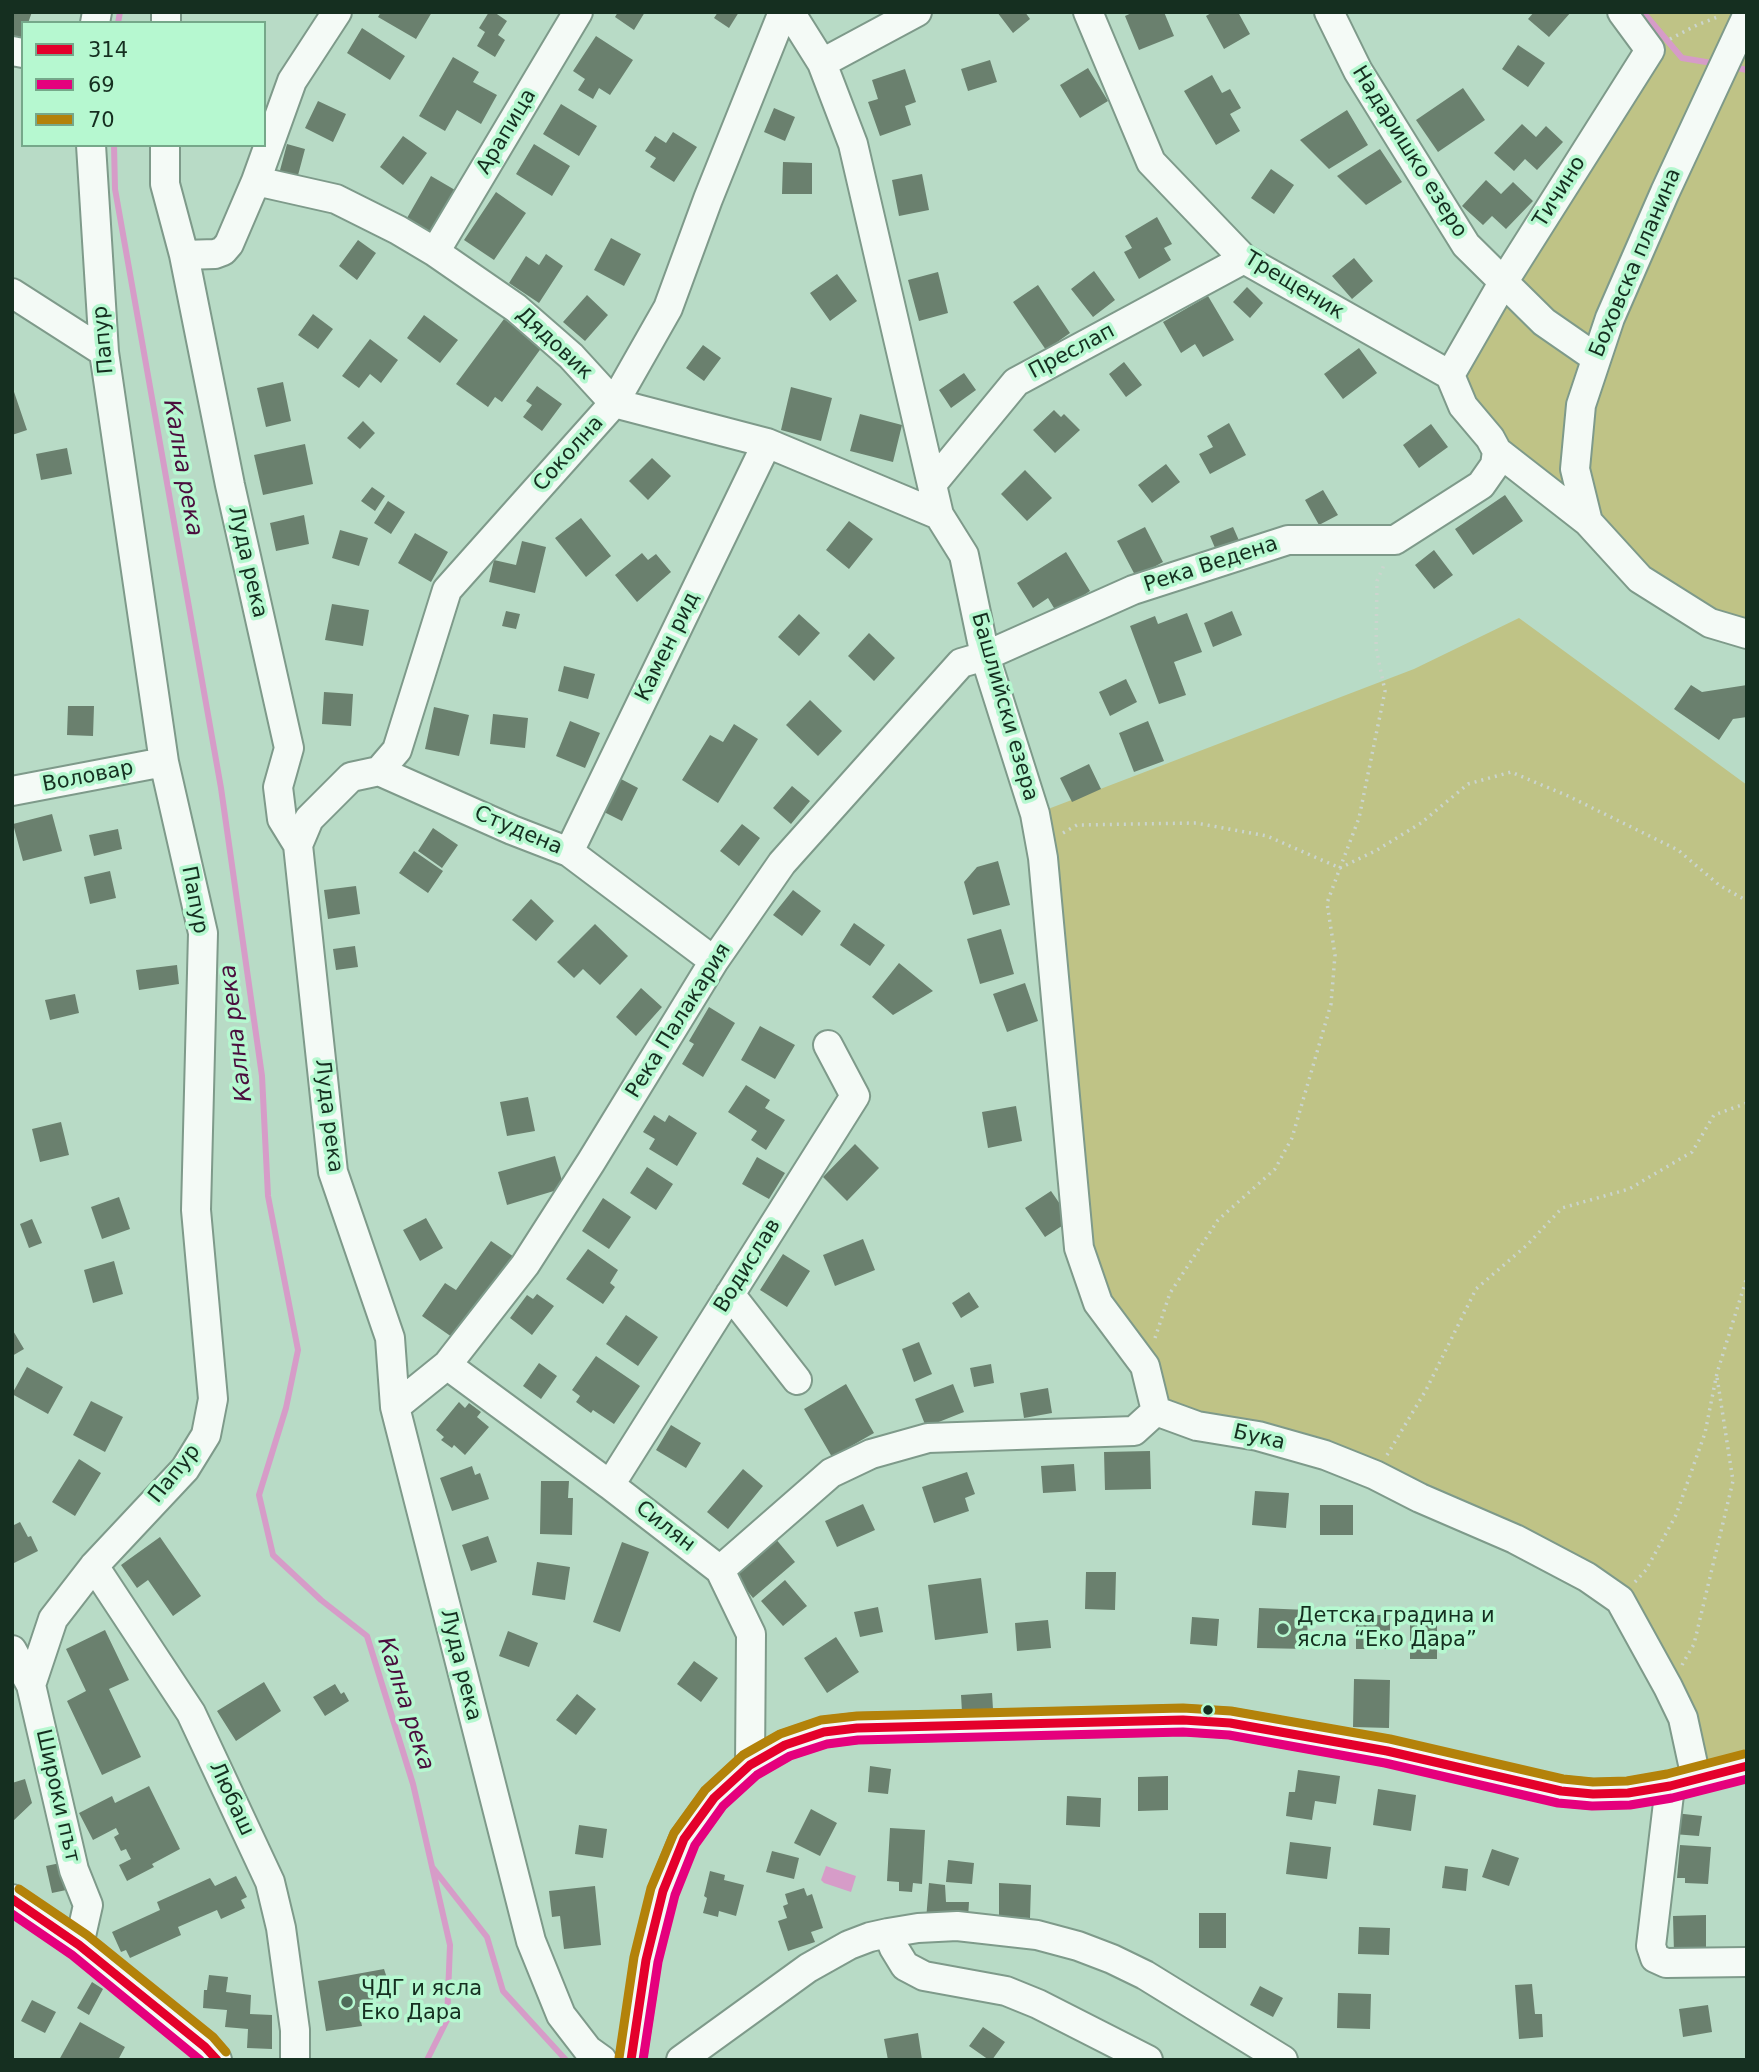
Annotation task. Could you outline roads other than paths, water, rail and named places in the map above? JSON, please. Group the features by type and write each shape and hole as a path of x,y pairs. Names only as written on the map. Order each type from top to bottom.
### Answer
{"street":[{"path":"184,255 215,254 223,251 229,244 256,181 292,81 337,12"},
{"name":"Арапица","path":"435,252 578,12"},
{"name":"Соколна","path":"379,771 397,750 447,590 614,403 668,307 783,12"},
{"name":"Башлийски езера","path":"790,12 822,63 853,144 939,515 964,555 985,656 1035,814 1043,858 1079,1248 1098,1303 1145,1366 1156,1411"},
{"path":"822,63 917,12"},
{"name":"Трещеник","path":"1088,12 1151,162 1244,259 1450,375"},
{"name":"Надаришко езеро","path":"1329,12 1358,71 1466,245 1544,322 1596,358"},
{"name":"Тичино","path":"1450,375 1504,281 1650,50 1622,12"},
{"name":"Боховска планина","path":"1588,522 1575,469 1581,405 1609,318 1665,192 1733,16"},
{"name":"Папур","path":"32,1685 53,1619 94,1566 185,1469 206,1435 213,1399 196,1210 203,933 164,762 104,352 91,147"},
{"name":"Луда река","path":"165,147 165,184 184,255 230,485 289,748 278,787 282,820 298,845 333,1172 390,1338 395,1407 531,1941 561,2015 588,2050 602,2060"},
{"name":"Дядовик","path":"256,181 336,199 435,252 516,308 571,356 614,403"},
{"name":"Преслап","path":"932,484 1016,382 1244,259"},
{"path":"12,293 104,352"},
{"path":"1450,375 1463,406 1490,438 1497,451 1588,522 1640,579 1710,623 1747,634"},
{"path":"614,403 768,443 939,515"},
{"name":"Камен рид","path":"569,852 768,443"},
{"name":"Река Ведена","path":"985,656 1133,590 1288,540 1395,540 1481,485 1494,465 1497,451"},
{"name":"Река Палакария","path":"395,1407 447,1365 525,1265 592,1162 714,961 782,863 961,663 985,656"},
{"name":"Воловар","path":"12,791 164,762"},
{"path":"298,845 309,819 351,777 379,771"},
{"name":"Студена","path":"379,771 512,830 569,852 714,961"},
{"name":"Водислав","path":"610,1485 855,1096 828,1045"},
{"path":"730,1294 797,1380"},
{"name":"Силян","path":"447,1365 720,1570 751,1634 750,1765"},
{"path":"720,1570 831,1474 871,1454 928,1438 1135,1431 1156,1411"},
{"name":"Бука","path":"1156,1411 1197,1426 1258,1436 1325,1455 1375,1475 1420,1498 1515,1539 1587,1577 1620,1600 1683,1718 1683,1782 1651,1946 1655,1958 1666,1963 1747,1962"},
{"name":"Любаш","path":"94,1566 191,1713 270,1882 281,1928 295,2030 295,2060"},
{"name":"Широки път","path":"12,1650 32,1685 74,1870 89,1905 79,1945"},
{"path":"631,2060 646,1960 667,1881 684,1839 714,1798 750,1765 785,1745 824,1732 857,1728 1183,1720 1230,1723 1387,1751 1561,1791 1593,1794 1628,1793 1747,1766"},
{"path":"12,1899 79,1945 205,2047 217,2060"},
{"path":"681,2060 808,1968 849,1945 870,1937 918,1928 970,1927 1037,1935 1112,1959 1145,1975 1283,2060"},
{"path":"888,1933 905,1966 924,1976 1006,1990 1148,2060"}],"waterway":[{"name":"Кална река","path":"118,21 120,12"},
{"path":"1643,12 1682,58 1718,64"},
{"path":"1732,67 1747,70"},
{"name":"Кална река","path":"114,147 115,189 221,788 262,1076 268,1196 298,1350 286,1408 259,1495 273,1555 321,1600 367,1636 413,1784 450,1945 447,2020 427,2060"},
{"path":"433,1868 487,1937 503,1991 566,2060"}],"place":[{"name":"Детска градина и ясла “Еко Дара”","path":"1283,1629"},
{"name":"ЧДГ и ясла Еко Дара","path":"347,2002"}]}
